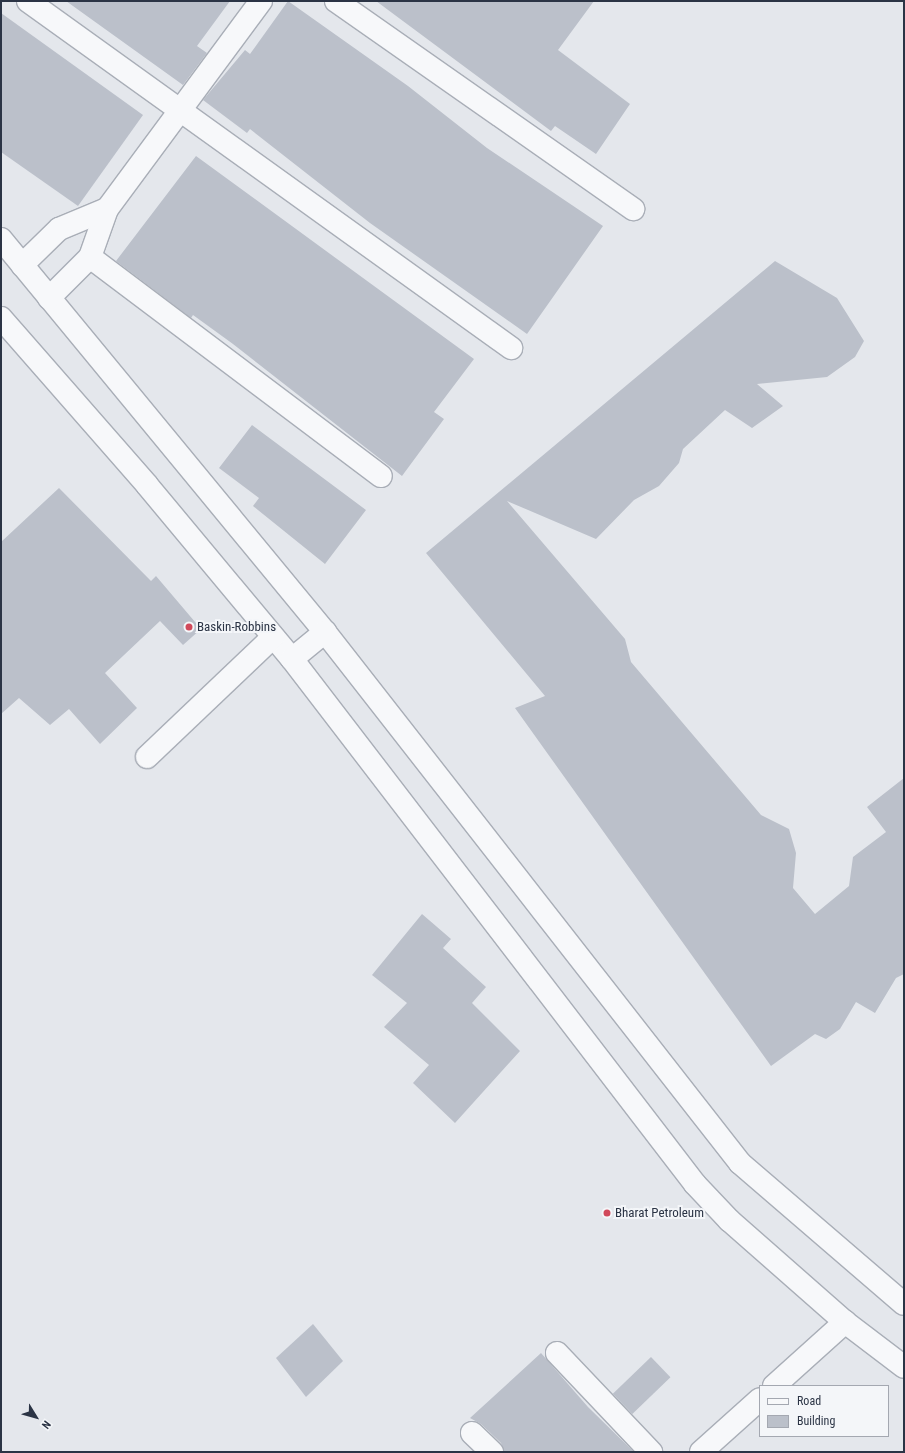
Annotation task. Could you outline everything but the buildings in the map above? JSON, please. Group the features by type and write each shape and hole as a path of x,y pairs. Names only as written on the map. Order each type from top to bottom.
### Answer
{"street":[{"path":"49,298 90,256 107,209 180,113 261,1"},
{"path":"336,1 633,209"},
{"path":"35,3 180,113 511,348"},
{"path":"22,265 59,229 107,209"},
{"path":"1,239 325,632 740,1163 904,1304"},
{"path":"90,256 381,476"},
{"path":"1,318 147,485 292,659 695,1184 729,1220 845,1322 904,1367"},
{"path":"292,659 325,632"},
{"path":"147,757 273,637"},
{"path":"775,1385 845,1322"},
{"path":"557,1353 651,1452"},
{"path":"701,1452 759,1400"},
{"path":"472,1433 492,1452"}],"place":[{"name":"Baskin-Robbins","path":"189,627"},
{"name":"Bharat Petroleum","path":"607,1213"}]}
